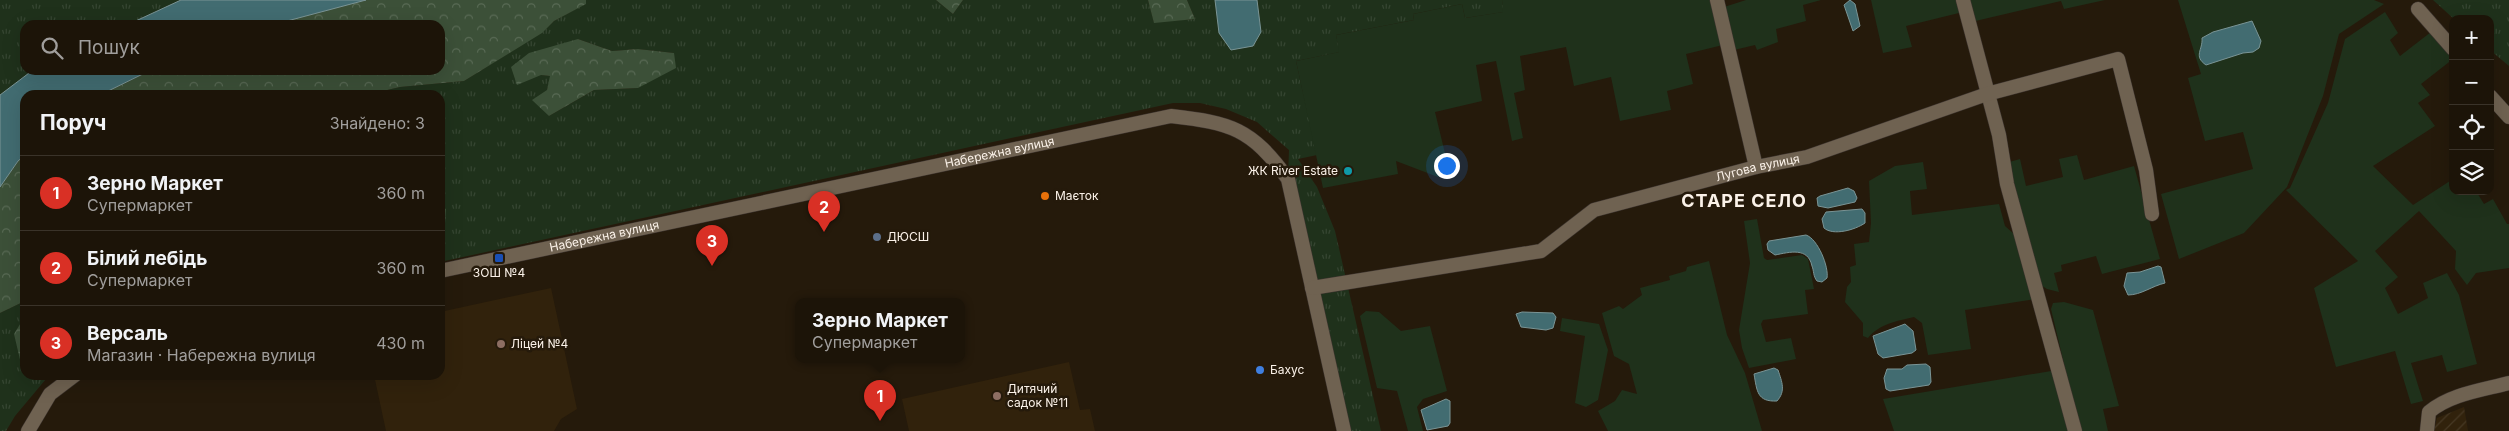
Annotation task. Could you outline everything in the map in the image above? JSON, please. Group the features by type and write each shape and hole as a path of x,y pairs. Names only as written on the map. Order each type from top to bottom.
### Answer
{"street":[{"path":"1717,0 1756,167"},
{"path":"1963,0 1999,135 2007,184 2074,431"},
{"path":"2418,9 2449,44"},
{"name":"Лугова вулиця","path":"1312,288 1541,251 1594,210 1756,167 1806,157 1987,94 2118,59 2146,170 2152,214"},
{"path":"2494,100 2509,117"},
{"name":"Набережна вулиця","path":"445,270 1171,116 1210,120 1249,135 1270,155 1288,179 1344,431"},
{"path":"28,431 50,394 68,380"},
{"path":"2427,431 2429,412 2437,405 2463,395 2509,383"}],"shaded area":[{"name":"Ліцей №4","path":"551,288 577,409 561,419 554,431 386,431 375,380 445,380 445,311"},
{"name":"Дитячий садок №11","path":"1069,362 1080,410 1090,409 1095,431 909,431 902,399"},
{"path":"2464,407 2468,431 2434,431 2437,418"}],"green space":[{"path":"0,0 181,0 138,20 20,20 20,75 26,75 0,95"},
{"path":"366,0 586,0 586,4 554,21 542,33 464,81 387,90 110,90 141,75 445,75 445,20 288,20 313,12"},
{"path":"586,0 936,0 953,14 963,0 1148,0 1154,22 1195,19 1187,0 1502,0 1504,12 1465,18 1462,4 1413,14 1414,20 1336,35 1340,52 1296,61 1317,155 1298,159 1317,187 1335,231 1381,431 1344,431 1288,179 1289,150 1257,122 1226,109 1200,103 1173,103 445,261 445,90 387,90 464,81 541,33 554,21 585,4","holes":["578,39 612,51 638,49 674,53 638,88 594,90 549,116 547,90 551,76 541,75"]},
{"path":"936,0 963,0 953,14"},
{"path":"1148,0 1187,0 1195,19 1154,23"},
{"path":"1502,0 1712,0 1723,45 1686,54 1693,84 1667,91 1671,110 1620,121 1611,77 1574,86 1566,47 1520,56 1525,90 1514,93 1523,138 1512,141 1496,61 1476,65 1482,101 1435,112 1450,174 1438,177 1396,161 1398,174 1323,188 1296,61 1339,52 1336,35 1414,20 1413,14 1462,4 1465,18 1503,12"},
{"path":"1746,0 1821,0 1803,5 1806,21 1776,29 1778,42 1757,50 1755,45 1734,50 1721,8"},
{"path":"1871,0 2105,0 2064,9 2061,1 1967,23 1963,12 1906,26 1912,47 1883,53"},
{"path":"2178,0 2374,0 2384,4 2339,34 2323,96 2287,187 2244,233 2179,259 2161,194 2253,169 2243,132 2205,141 2188,78 2201,74"},
{"path":"2433,0 2509,0 2509,66 2494,53 2494,15 2450,15"},
{"path":"2385,12 2398,33 2390,40 2400,56 2431,32 2449,54 2449,62 2421,84 2430,95 2418,103 2435,126 2373,166 2413,205 2449,182 2449,195 2478,195 2484,204 2493,199 2507,224 2509,224 2509,268 2476,273 2467,285 2455,269 2456,251 2419,211 2375,251 2398,277 2385,288 2398,314 2428,298 2423,283 2447,273 2459,295 2477,364 2447,372 2442,355 2411,363 2423,401 2411,404 2395,351 2336,367 2314,288 2358,261 2286,190 2290,188 2328,103 2345,39"},
{"path":"578,39 612,51 638,49 674,53 676,68 638,88 594,90 549,116 532,100 547,90 550,76 541,75 517,85 511,67 529,53"},
{"path":"2077,155 2084,180 2134,166 2160,259 2102,274 2096,256 2061,265 2062,271 2054,273 2059,292 2047,289 2039,284 2006,163 2020,159 2026,186 2063,177 2059,159"},
{"path":"20,159 20,303 0,313 0,187"},
{"path":"1923,162 1927,189 1910,191 1912,215 1999,204 2005,226 2015,235 2036,299 1965,310 1971,349 1928,355 1922,323 1914,317 1883,326 1868,338 1863,336 1863,323 1845,302 1847,287 1851,282 1850,267 1856,265 1854,244 1869,242 1871,223 1869,181 1895,166"},
{"path":"1757,219 1764,258 1767,260 1802,255 1808,259 1814,289 1805,290 1808,314 1763,320 1761,324 1766,342 1791,338 1796,359 1749,368 1742,348 1739,330 1750,263 1744,221"},
{"path":"1709,261 1727,335 1745,373 1762,431 1608,431 1598,411 1615,401 1622,390 1637,394 1629,364 1614,356 1602,313 1619,306 1623,309 1642,295 1640,288 1670,280 1669,276 1686,271 1687,267"},
{"path":"2064,302 2093,310 2119,406 2103,409 2108,431 2080,431 2051,309 2053,303"},
{"path":"20,303 20,380 45,380 15,416 6,431 0,431 0,313"},
{"path":"1366,311 1379,312 1401,331 1430,326 1447,391 1423,399 1417,407 1423,431 1408,431 1397,391 1377,388 1360,316"},
{"path":"1562,318 1599,324 1608,350 1598,400 1586,407 1575,403 1585,336 1560,331"},
{"path":"20,324 20,360 14,334"},
{"path":"2057,370 2072,431 1894,431 1883,399"}],"water":[{"path":"181,0 366,0 291,20 138,20"},
{"path":"1215,0 1257,0 1261,32 1253,46 1231,50 1219,33"},
{"path":"1850,0 1855,4 1860,26 1853,31 1844,5"},
{"path":"2252,21 2261,41 2259,48 2253,52 2243,53 2206,65 2202,62 2199,56 2202,38 2213,32"},
{"path":"26,75 141,75 110,90 20,90 20,159 0,187 0,95"},
{"path":"1848,188 1854,191 1857,198 1855,202 1828,208 1818,206 1817,198 1820,196"},
{"path":"1862,209 1865,213 1865,223 1861,226 1838,232 1824,228 1822,219 1826,212"},
{"path":"1806,235 1815,242 1824,261 1827,278 1822,282 1817,281 1810,260 1802,253 1792,252 1775,255 1768,250 1767,244 1769,241"},
{"path":"2158,266 2161,267 2165,283 2137,294 2128,295 2124,286 2127,273 2140,272"},
{"path":"1522,312 1553,313 1556,317 1553,328 1546,330 1521,327 1516,314"},
{"path":"1905,324 1913,331 1916,350 1912,353 1883,358 1878,354 1873,336"},
{"path":"1926,364 1930,367 1931,382 1929,385 1890,391 1886,389 1884,378 1887,369 1902,369 1907,365"},
{"path":"1774,368 1778,370 1781,378 1782,394 1777,401 1765,400 1757,390 1754,374"},
{"path":"1446,399 1450,401 1450,423 1448,426 1427,430 1421,410"}],"place":[{"name":"ЖК River Estate","path":"1348,171"},
{"name":"Маєток","path":"1045,196"},
{"name":"Білий лебідь","path":"824,232"},
{"name":"ДЮСШ","path":"877,237"},
{"name":"ЗОШ №4","path":"499,258"},
{"name":"Версаль","path":"712,266"},
{"name":"Ліцей №4","path":"501,344"},
{"name":"Бахус","path":"1260,370"},
{"name":"Дитячий садок №11","path":"997,396"},
{"name":"Зерно Маркет","path":"880,421"}],"district":[{"name":"СТАРЕ СЕЛО","path":"1744,201"}]}
